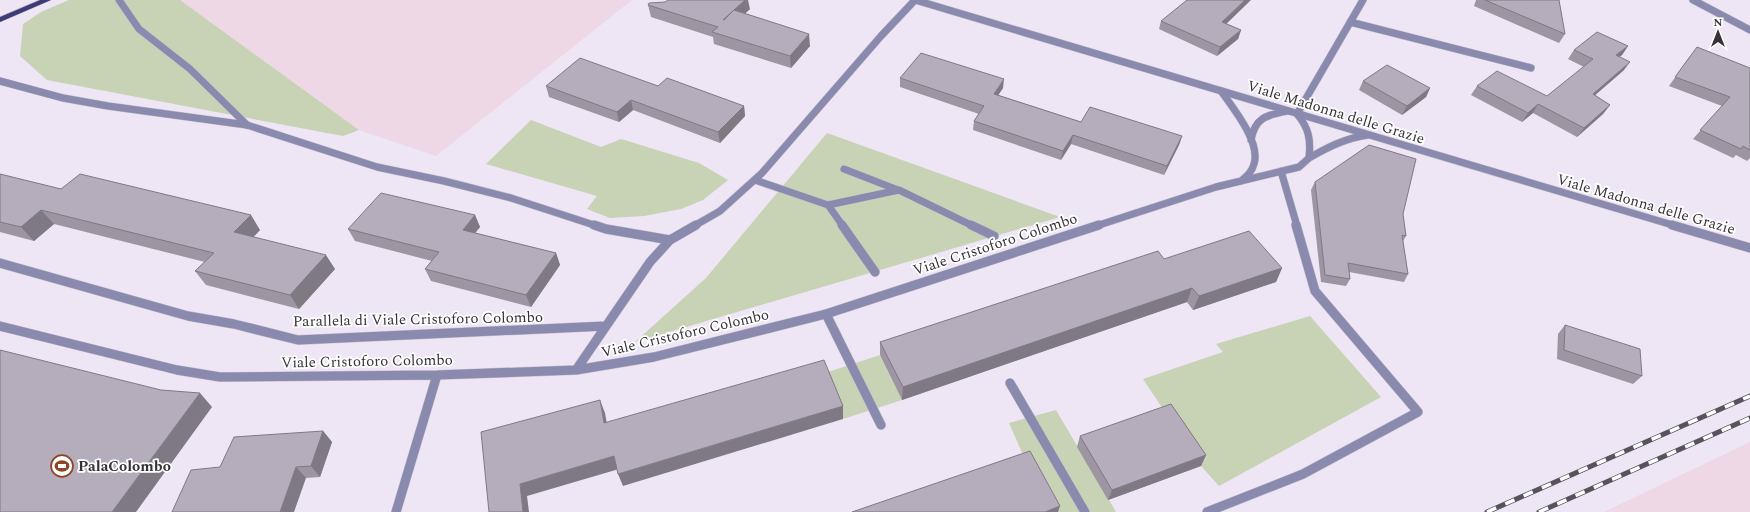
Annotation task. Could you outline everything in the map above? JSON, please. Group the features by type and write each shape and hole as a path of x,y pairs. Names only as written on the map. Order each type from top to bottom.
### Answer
{"main road":[{"path":"0,20 47,0"}],"street":[{"path":"119,0 139,29 190,69 247,125"},
{"path":"576,370 650,262 670,240 720,211 755,180 881,36 915,0"},
{"name":"Viale Madonna delle Grazie","path":"915,0 1750,248"},
{"path":"1309,158 1310,139 1306,124 1297,114 1363,0"},
{"path":"1693,0 1750,30"},
{"path":"1350,22 1531,68"},
{"path":"0,82 63,98 108,106 247,125 377,167 444,181 511,198 606,228 670,240"},
{"path":"1221,91 1238,116 1251,140 1256,158 1251,172 1241,181"},
{"path":"1251,140 1252,129 1259,120 1272,114 1288,111"},
{"name":"Viale Cristoforo Colombo","path":"0,326 177,370 220,377 437,375 576,370 654,357 826,314 1208,190 1299,167 1309,158 1336,143 1368,135"},
{"path":"844,169 899,190 994,236"},
{"path":"1207,512 1303,474 1418,412 1314,291 1281,171"},
{"path":"755,180 828,205 899,190"},
{"path":"828,205 875,272"},
{"path":"1738,244 1750,243"},
{"name":"Parallela di Viale Cristoforo Colombo","path":"0,263 188,316 234,324 298,340 606,326"},
{"path":"826,314 881,425"},
{"path":"396,512 437,375"},
{"path":"1010,383 1085,512"}],"shaded area":[{"path":"180,0 632,0 436,156 359,130"},
{"path":"1750,442 1750,512 1604,512"}],"green space":[{"path":"69,0 180,0 359,130 343,136 47,80 20,56 23,24 41,12"},
{"path":"531,120 601,147 621,139 699,163 728,180 703,200 681,209 644,216 610,218 587,209 597,196 486,164"},
{"path":"827,133 1060,217 635,342 706,278"},
{"path":"1310,316 1381,397 1219,486 1201,466 1143,379 1223,352 1216,344"},
{"path":"880,355 902,400 843,419 825,373"},
{"path":"1056,410 1116,512 1053,512 1027,464 1009,423"}],"building":[{"path":"668,0 745,0 734,10 809,34 790,56 712,32 718,27 648,5 649,3 665,2"},
{"path":"1187,0 1245,0 1222,22 1241,30 1220,47 1161,21"},
{"path":"1485,0 1559,0 1565,34"},
{"path":"1597,32 1628,46 1616,55 1630,62 1593,94 1610,105 1584,128 1538,104 1528,113 1477,86 1497,71 1547,96 1593,59 1574,50"},
{"path":"1697,47 1750,68 1750,150 1743,146 1741,149 1700,130 1730,97 1675,77"},
{"path":"921,53 1004,79 994,94 1081,122 1090,107 1182,136 1167,166 1073,135 1063,151 974,121 984,106 900,78"},
{"path":"580,58 658,86 667,78 744,106 718,132 631,100 617,112 546,86"},
{"path":"1387,65 1430,88 1407,106 1363,81"},
{"path":"1369,145 1416,159 1403,214 1406,236 1402,235 1408,274 1348,263 1350,279 1325,275 1315,182"},
{"path":"0,174 61,189 80,174 251,215 234,232 326,255 290,295 195,271 214,253 41,210 21,227 0,222"},
{"path":"381,193 475,215 463,230 556,253 526,295 425,269 439,252 348,229"},
{"path":"1249,231 1282,268 1199,296 1192,288 903,387 880,342 1158,251 1164,259"},
{"path":"1565,325 1640,349 1642,376 1564,350"},
{"path":"0,350 161,390 200,393 112,512 0,512"},
{"path":"824,360 843,406 618,474 614,456 520,484 523,512 489,512 481,432 600,400 604,423"},
{"path":"1171,404 1206,455 1112,490 1080,436"},
{"path":"323,431 311,466 296,467 280,512 172,512 191,470 220,467 234,437"},
{"path":"1030,451 1060,506 1045,512 852,512"}],"railway":[{"path":"1487,512 1750,396"},
{"path":"1539,512 1750,418"}],"place":[{"name":"PalaColombo","path":"62,466"}]}
